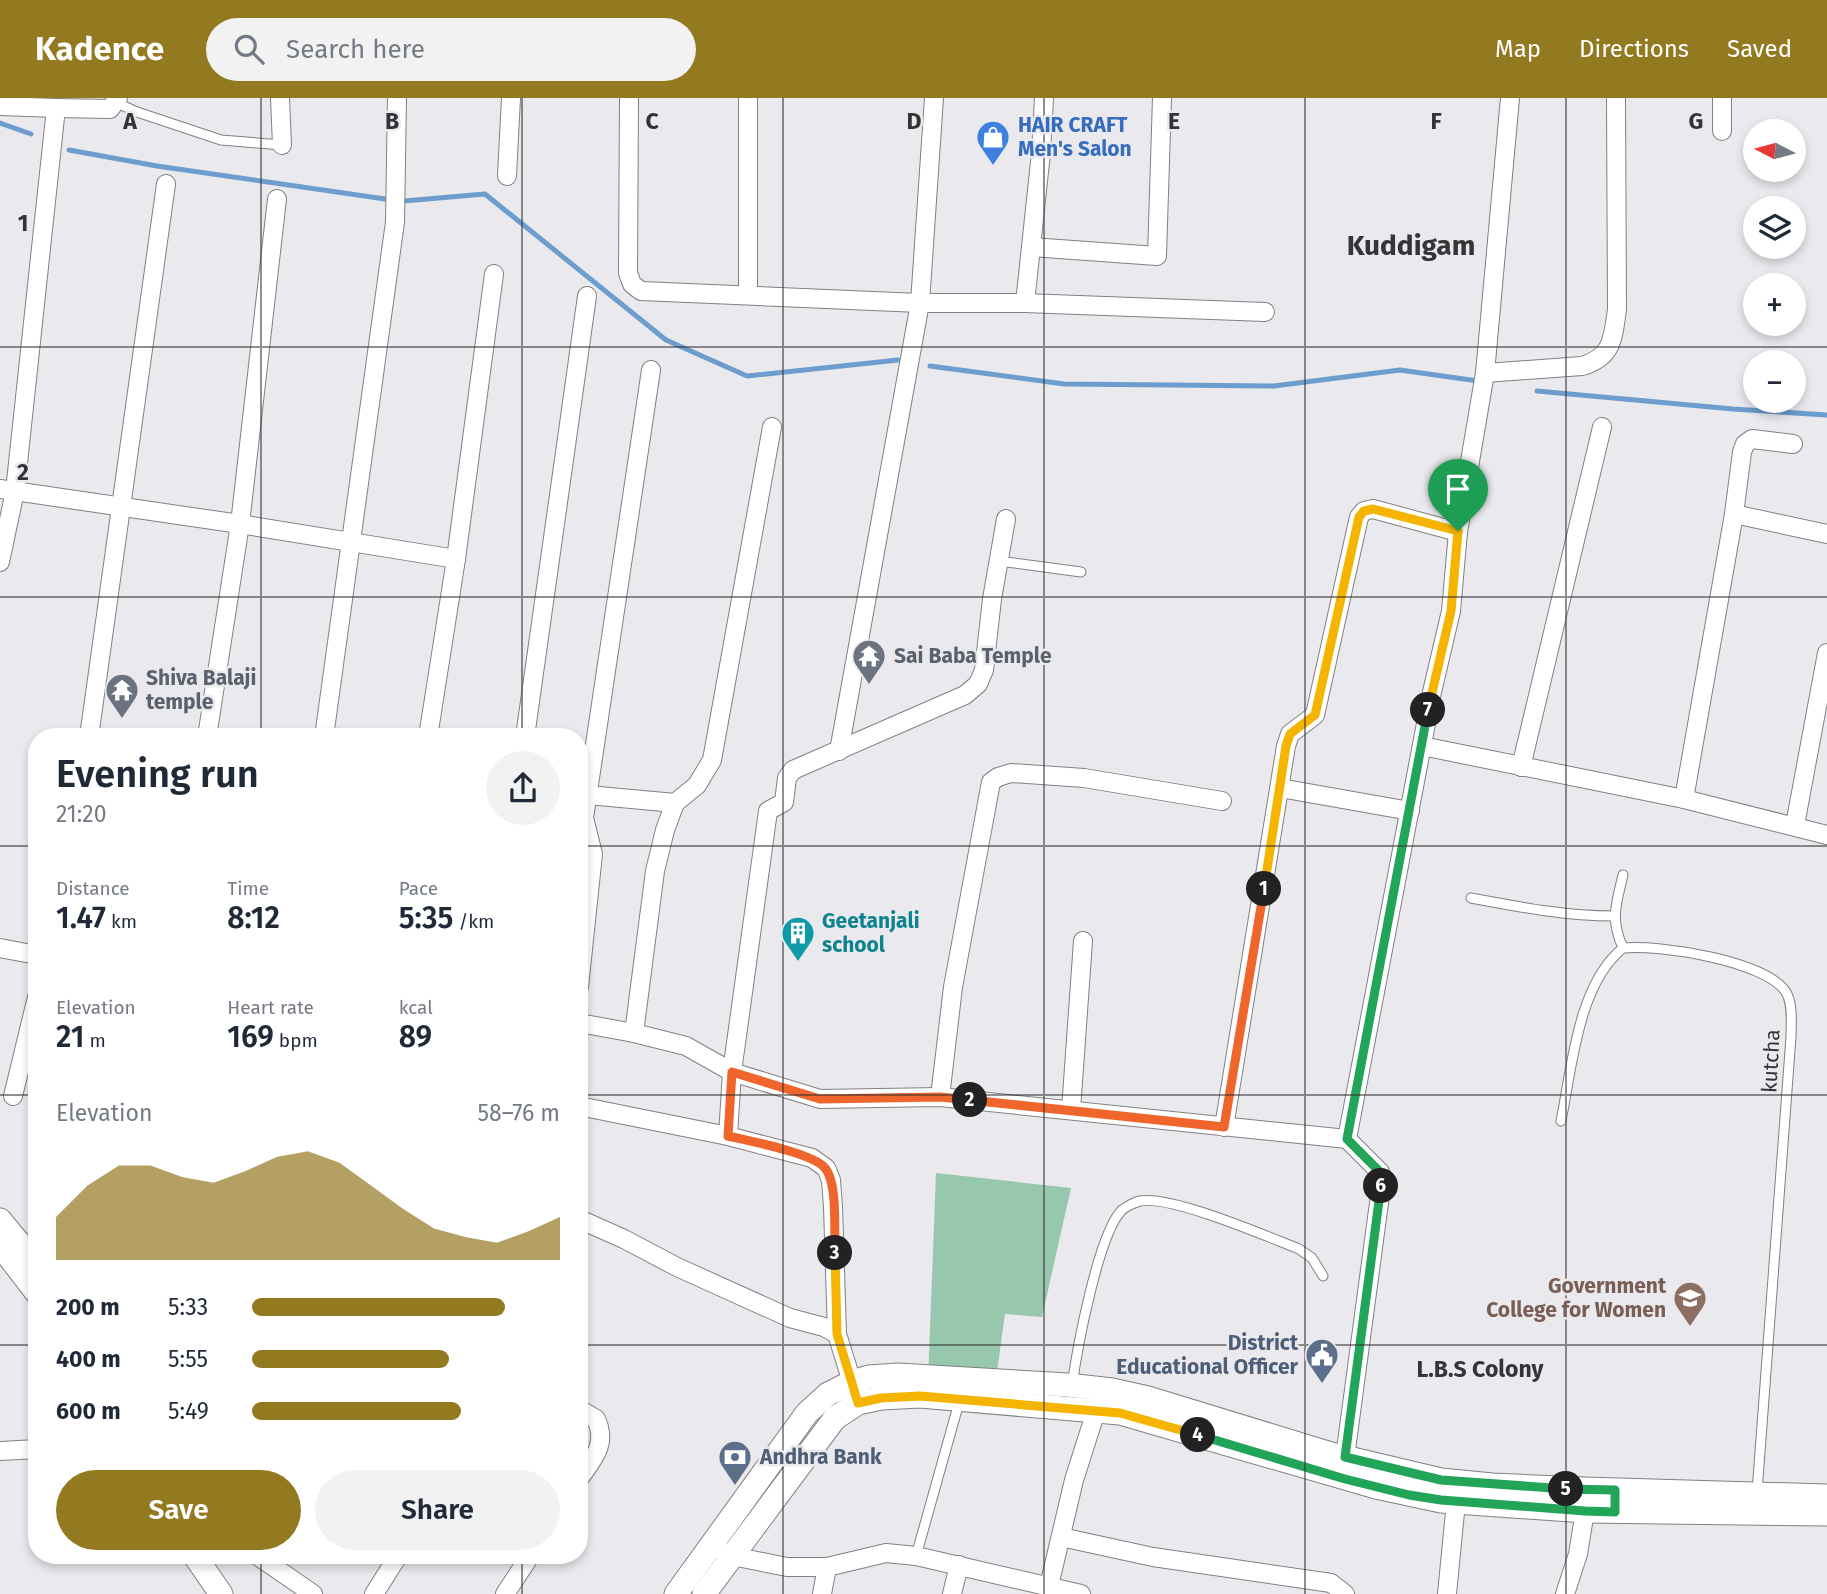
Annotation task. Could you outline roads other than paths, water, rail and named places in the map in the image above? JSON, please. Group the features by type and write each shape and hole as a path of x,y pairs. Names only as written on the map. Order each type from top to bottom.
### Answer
{"main road":[{"path":"0,1220 28,1253"},
{"path":"0,1245 28,1281"},
{"path":"704,1594 835,1418 869,1377 898,1375 1072,1385 1112,1390 1148,1398 1345,1457 1441,1480 1615,1501 1827,1514"},
{"path":"676,1594 807,1413 828,1394 855,1392 881,1398 920,1396 1120,1413 1376,1487 1456,1502 1585,1511 1615,1501 1757,1492 1827,1496"},
{"path":"200,1564 221,1594"},
{"path":"216,1564 233,1594"}],"street":[{"path":"2,98 0,106 110,109 118,100"},
{"path":"280,98 282,145"},
{"path":"325,728 395,222 397,98"},
{"path":"507,176 511,98"},
{"path":"629,98 628,273 632,284 641,291 920,303 1025,303 1265,312"},
{"path":"748,98 748,295"},
{"path":"839,751 920,303 934,98"},
{"path":"1025,303 1044,98"},
{"path":"1031,247 1157,256 1162,98"},
{"path":"1347,1139 1422,746 1451,611 1458,531 1485,373 1510,98"},
{"path":"1485,373 1582,366 1596,362 1607,352 1614,333 1616,309 1616,98"},
{"path":"1722,98 1722,131"},
{"path":"0,562 56,108"},
{"path":"90,728 166,184"},
{"path":"208,728 240,524 277,199"},
{"path":"429,728 456,559 494,274"},
{"path":"526,728 587,296"},
{"path":"651,370 588,795 674,805"},
{"path":"634,1032 655,872 665,830 674,805 697,785 712,760 772,427"},
{"path":"1521,767 1602,427"},
{"path":"1684,799 1734,514 1742,452 1745,444 1752,439 1793,444"},
{"path":"7,490 456,559"},
{"path":"1224,1127 1286,746 1290,734 1315,715 1359,517 1364,511 1373,509 1458,531"},
{"path":"1734,514 1827,534"},
{"path":"728,1136 732,1072 768,811 784,802 788,778 793,770 965,695 978,684 984,670 1006,519"},
{"path":"1795,825 1827,653"},
{"path":"1422,746 1684,799 1827,835"},
{"path":"940,1097 953,987 991,782 1012,773 1084,778 1222,801"},
{"path":"1280,788 1410,811"},
{"path":"588,833 593,854 588,902"},
{"path":"1071,1110 1083,941"},
{"path":"0,948 28,953"},
{"path":"588,1024 634,1032 686,1046 732,1072 820,1099 940,1097 1347,1139 1380,1172 1381,1188 1345,1457"},
{"path":"13,1096 28,1034"},
{"path":"588,1108 728,1136 813,1158 825,1168 831,1180 833,1207 837,1334 855,1392"},
{"path":"588,1223 790,1318 824,1327 837,1334"},
{"path":"1049,1586 1074,1480 1096,1410"},
{"path":"588,1414 596,1419 602,1438 588,1465"},
{"path":"0,1451 28,1450"},
{"path":"1447,1594 1456,1502"},
{"path":"1565,1594 1578,1554 1585,1511"},
{"path":"1061,1537 1153,1557 1331,1583 1345,1594"},
{"path":"710,1547 732,1556 788,1567 827,1567 886,1553 916,1556 1081,1594"},
{"path":"270,1564 313,1594"},
{"path":"374,1594 393,1564"},
{"path":"505,1594 525,1564"},
{"path":"952,1594 959,1565"},
{"path":"822,1594 827,1567"}],"lane":[{"path":"118,100 137,112 221,140 282,145"},
{"path":"1001,562 1081,572"},
{"path":"1561,1122 1587,999 1601,971 1623,948 1615,930 1614,916 1623,875"},
{"path":"1471,898 1567,915 1614,916"},
{"name":"kutcha","path":"1623,948 1641,946 1722,959 1769,979 1786,992 1791,1008 1757,1492"},
{"path":"1070,1408 1082,1327 1110,1227 1122,1209 1141,1201 1171,1202 1299,1248 1311,1258 1323,1276"},
{"path":"916,1556 960,1399"}],"waterway":[{"path":"0,123 31,134"},
{"path":"69,150 157,166 385,199"},
{"path":"404,201 485,194 666,340 747,376 898,360"},
{"path":"930,366 1064,384 1274,386 1400,370 1478,381"},
{"path":"1537,391 1827,415"}],"place":[{"name":"HAIR CRAFT Men's Salon","path":"993,167"},
{"name":"Sai Baba Temple","path":"869,686"},
{"name":"Shiva Balaji temple","path":"122,720"},
{"name":"Geetanjali school","path":"798,963"},
{"name":"Government College for Women","path":"1690,1328"},
{"name":"District Educational Officer","path":"1322,1385"},
{"name":"Andhra Bank","path":"735,1487"}],"district":[{"name":"Kuddigam","path":"1411,245"},
{"name":"L.B.S Colony","path":"1480,1369"}]}
